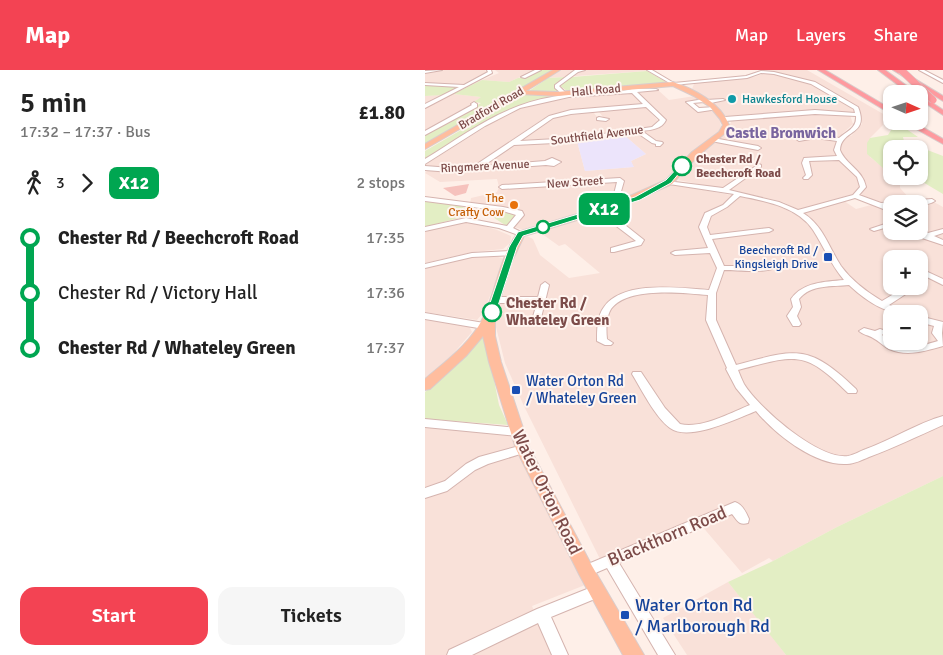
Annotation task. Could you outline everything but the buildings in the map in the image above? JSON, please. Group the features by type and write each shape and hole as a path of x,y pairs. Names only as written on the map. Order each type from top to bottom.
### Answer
{"highway":[{"path":"821,70 883,107"},
{"path":"836,70 883,102"},
{"path":"881,70 904,85"},
{"path":"895,70 908,85"},
{"path":"895,70 943,99"},
{"path":"901,70 943,111"},
{"path":"928,101 943,111"},
{"path":"922,130 943,142"},
{"path":"928,130 943,138"}],"main road":[{"name":"Bradford Road","path":"425,147 557,70"},
{"name":"Hall Road","path":"519,92 564,93 632,89 673,84"},
{"path":"425,386 459,356 487,322 511,253 521,234 637,198 669,182 695,154 725,129 725,119 715,109 689,90 673,84"},
{"name":"Water Orton Road","path":"487,322 495,362 523,450 586,571 634,655"}],"street":[{"path":"425,72 440,70"},
{"path":"425,106 490,73 489,70"},
{"path":"523,77 539,70"},
{"path":"564,93 557,85 583,70"},
{"path":"649,70 673,84 747,77 760,71 789,74 813,83 854,106 858,115 858,125 840,140 837,144 837,152 863,182 863,188 855,196 798,212"},
{"path":"921,70 943,82"},
{"path":"689,90 690,84 697,82"},
{"path":"425,84 465,86"},
{"path":"425,162 503,114 517,108 563,98 632,89 656,90"},
{"name":"Southfield Avenue","path":"512,143 575,140 638,131 653,128 662,123 663,120 632,89"},
{"path":"715,109 698,110 689,102 723,100"},
{"path":"425,133 475,106 474,104"},
{"path":"476,168 551,117 571,112 648,105"},
{"path":"595,110 602,119"},
{"path":"725,119 819,112 858,115"},
{"path":"425,125 437,126"},
{"path":"638,131 654,142 659,143 658,145"},
{"path":"799,137 815,136 840,140"},
{"path":"713,140 758,148"},
{"path":"806,178 809,175 805,163 806,160 841,158"},
{"name":"Ringmere Avenue","path":"425,168 445,170 546,163"},
{"path":"723,191 759,166"},
{"name":"New Street","path":"501,187 620,180 615,202 617,205"},
{"path":"669,182 777,202 798,212 811,222 834,262 860,292 882,305 899,295"},
{"path":"738,194 725,206 708,215 703,227 721,268 712,293 711,320 740,386 773,424 821,455 839,460 861,457 940,424"},
{"path":"855,196 881,204 932,200"},
{"path":"425,199 503,209 520,215 504,228"},
{"path":"471,206 504,228"},
{"path":"588,213 596,219 617,223 640,240 638,243 613,250"},
{"path":"425,229 466,220 482,214"},
{"path":"466,220 504,228 521,234"},
{"path":"877,227 883,226"},
{"path":"928,232 943,231"},
{"path":"709,237 764,232"},
{"path":"928,236 943,243"},
{"path":"680,255 713,250"},
{"path":"425,266 472,255 511,253"},
{"path":"721,268 775,266"},
{"path":"928,276 943,282"},
{"path":"928,280 932,278"},
{"path":"790,318 797,307 795,299 798,293 804,289 850,282"},
{"path":"537,320 545,285"},
{"path":"601,342 603,316 613,302 622,298 656,289 712,293"},
{"path":"495,300 541,300"},
{"path":"425,316 487,322"},
{"path":"864,331 878,333 891,346 901,350 915,351 943,342 937,333 941,325 928,321"},
{"path":"731,369 792,354 804,355 822,363 853,392"},
{"path":"637,374 668,419 675,426 682,429 691,429 758,406"},
{"path":"425,423 517,432"},
{"path":"425,493 448,486 484,460 523,450"},
{"name":"Blackthorn Road","path":"586,571 735,507 743,519"},
{"path":"610,560 667,655"},
{"path":"455,655 542,614 597,591"},
{"path":"542,614 560,655"}],"shaded area":[{"path":"425,70 485,70 487,72 467,84 459,85 425,83"},
{"path":"495,70 536,70 509,82 482,80 499,73"},
{"path":"561,70 646,70 647,71 548,78"},
{"path":"764,70 807,70 883,114 883,125 870,138 870,157 883,167 883,185 900,185 900,188 906,195 883,195 883,202 881,202 853,194 799,210 783,202 678,180 698,155 726,133 732,120 818,113 850,115 853,124 842,134 851,136 862,124 858,108 852,107 853,113 818,111 728,118 710,102 727,101 723,98 708,100 692,89 696,83 754,77 763,74"},
{"path":"658,90 669,100 695,96 699,99 687,102 696,111 711,110 720,119 721,127 719,131 665,179 634,197 524,230 514,227 524,213 470,204 471,198 497,192 499,187 497,179 440,182 425,173 428,170 558,165 562,162 555,159 544,162 483,165 511,146 577,141 585,171 633,167 631,161 646,154 624,135 657,128 666,122 638,93"},
{"path":"453,94 482,97 474,102 471,107 425,132 425,96"},
{"path":"634,94 642,103 554,115 543,119 474,166 443,168 425,165 506,114 525,106 571,98"},
{"path":"640,106 647,108 658,121 655,126 576,138 521,140 545,122 558,117 593,112 599,119 595,121 609,119 603,117 599,112"},
{"path":"624,135 646,154 631,161 634,167 585,171 577,141"},
{"path":"671,184 774,203 796,215 844,201 856,209 875,204 883,205 883,240 928,240 928,202 932,201 943,207 943,476 837,527 773,561 769,558 742,573 695,518 600,559 523,404 505,363 495,323 516,250 527,236 533,239 540,255 569,278 600,273 565,244 559,246 538,231 646,197"},
{"path":"459,222 471,222 497,230 511,236 510,243 503,249 474,252 425,263 425,230"},
{"path":"473,257 498,257 505,259 483,313 477,320 425,312 425,268"},
{"path":"425,319 469,326 472,332 452,355 425,378"},
{"path":"425,425 512,435 585,585 532,606 552,655 425,655"},
{"path":"728,582 786,655 687,655 663,618"}],"green space":[{"path":"541,70 554,70 425,144 425,135 481,103 474,102 481,97 453,94 482,80 509,82 518,78 529,77"},
{"path":"647,71 668,83 567,91 559,85 572,77"},
{"path":"565,77 554,87 560,90 560,92 529,91 548,78"},
{"path":"425,85 457,86 458,88 444,95 425,96"},
{"path":"629,89 630,91 558,98 519,106 425,160 425,151 517,96"},
{"path":"891,130 908,130 918,137 903,137 904,140 883,140 883,168 867,154 867,143 870,138 888,135"},
{"path":"928,150 943,156 943,194 928,185"},
{"path":"425,201 458,205 477,213 425,227"},
{"path":"482,210 514,214 516,216 510,225 505,225"},
{"path":"485,335 499,405 508,425 425,419 425,392 450,370 481,336"},
{"path":"943,476 943,655 786,655 728,582 773,561 837,527"}],"bus line":[{"name":"X12","path":"492,312 515,240 521,234 637,198 669,182 682,166"}],"place":[{"name":"Hawkesford House","path":"732,99"},
{"name":"Chester Rd / Beechcroft Road","path":"682,166"},
{"name":"The Crafty Cow","path":"514,205"},
{"name":"Beechcroft Rd / Kingsleigh Drive","path":"828,257"},
{"name":"Chester Rd / Whateley Green","path":"492,312"},
{"name":"Water Orton Rd / Whateley Green","path":"516,390"},
{"name":"Water Orton Rd / Marlborough Rd","path":"625,615"}],"district":[{"name":"Castle Bromwich","path":"781,133"}]}
